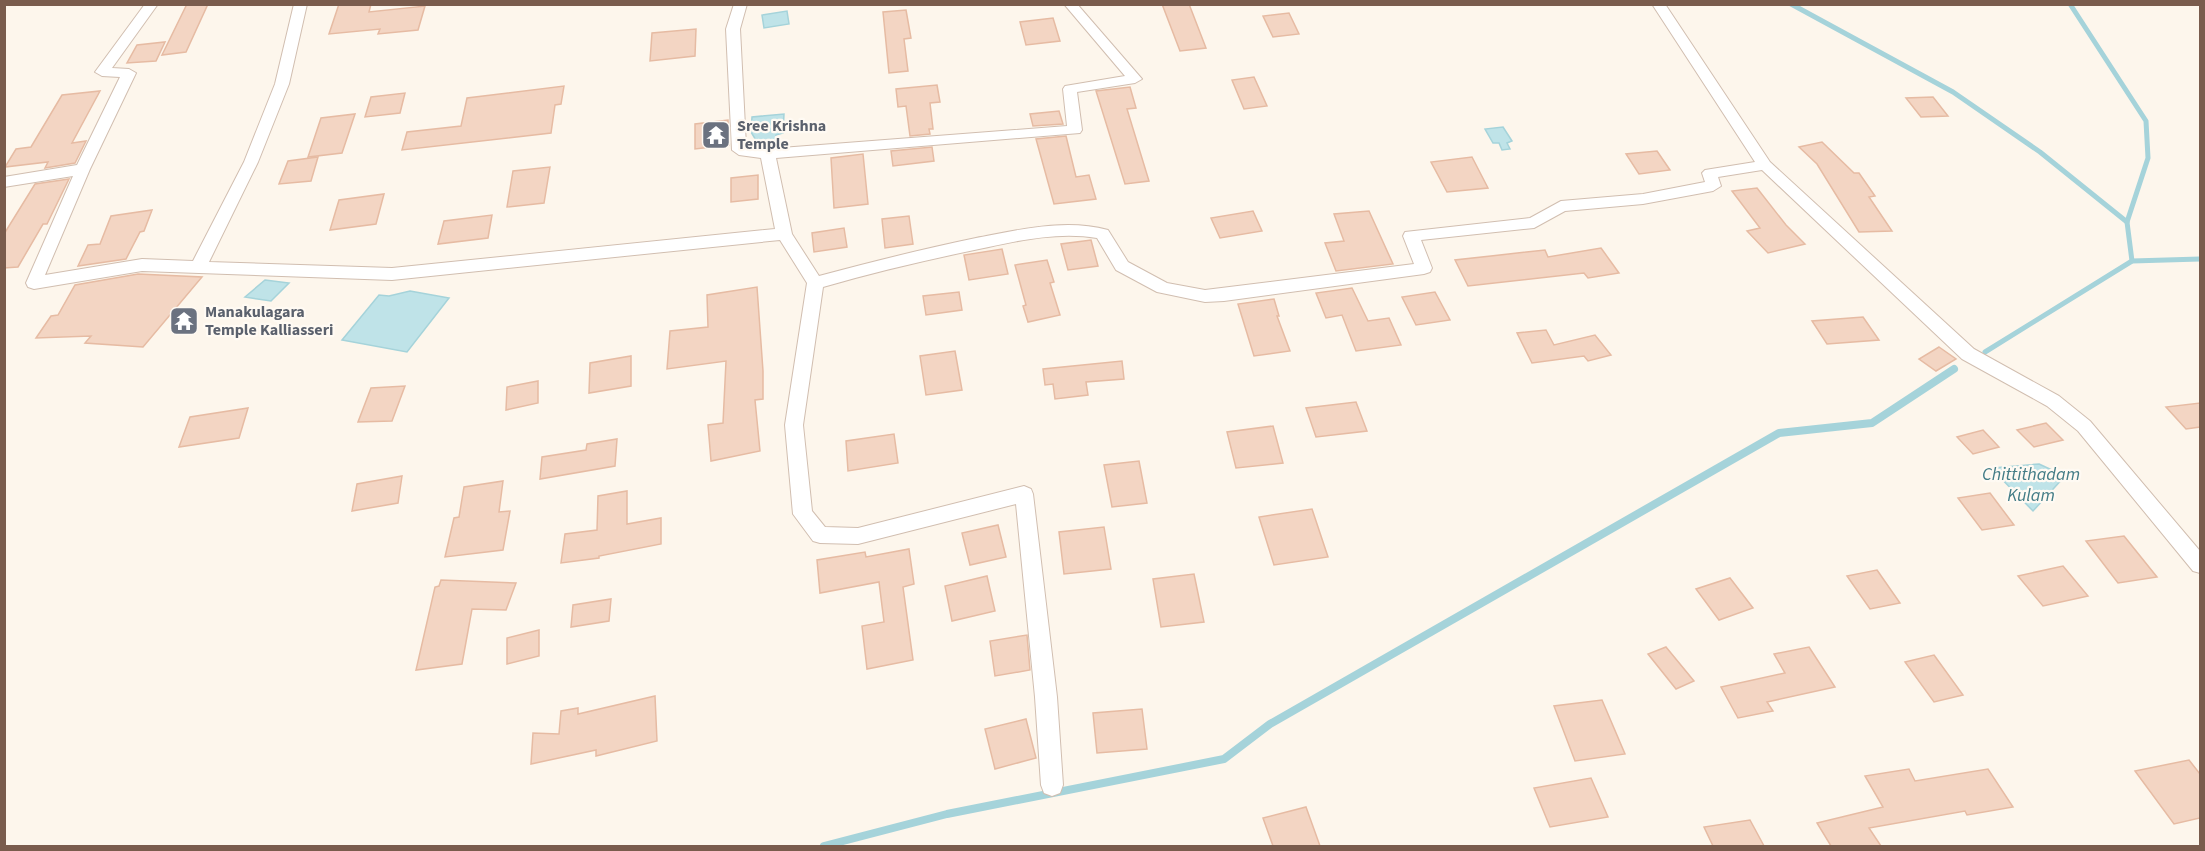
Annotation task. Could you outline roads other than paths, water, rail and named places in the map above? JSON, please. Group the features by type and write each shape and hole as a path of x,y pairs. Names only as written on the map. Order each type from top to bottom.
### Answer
{"street":[{"path":"152,4 102,72 129,73 83,169 34,283 142,265 392,274 784,234"},
{"path":"198,267 251,162 282,84 301,4"},
{"path":"741,4 733,29 739,150 768,154 1075,130 1070,89 1135,79 1070,4"},
{"path":"1658,4 1765,165 1968,354 2053,401 2084,426 2200,565"},
{"path":"768,154 784,234 815,283 794,425 803,514 820,535 858,536 1024,494 1046,697 1052,785"},
{"path":"815,283 906,258 1019,235 1077,229 1102,234 1122,266 1163,288 1205,296 1224,295 1424,268 1411,236 1534,223 1561,206 1643,199 1713,186 1710,173 1765,165"},
{"path":"4,182 83,169"}],"water":[{"path":"787,11 789,24 764,28 762,15"},
{"path":"784,114 783,133 776,135 776,145 766,146 763,141 757,142 751,132 752,117"},
{"path":"1503,127 1512,141 1507,143 1510,149 1502,150 1499,143 1493,143 1485,129"},
{"path":"265,280 289,283 271,301 245,297"},
{"path":"410,291 449,298 407,352 342,340 379,295 389,296"},
{"name":"Chittithadam Kulam","path":"2039,464 2065,476 2033,511 1991,468"}],"waterway":[{"path":"1791,4 1953,92 2040,152 2127,222"},
{"path":"2070,4 2146,121 2148,158 2127,222"},
{"path":"2127,222 2132,261"},
{"path":"2132,261 2200,259"},
{"path":"1985,352 2132,261"},
{"path":"824,846 947,814 1224,759 1270,724 1779,433 1872,423 1954,369"}],"place":[{"name":"Sree Krishna Temple","path":"716,135"},
{"name":"Manakulagara Temple Kalliasseri","path":"184,321"}]}
